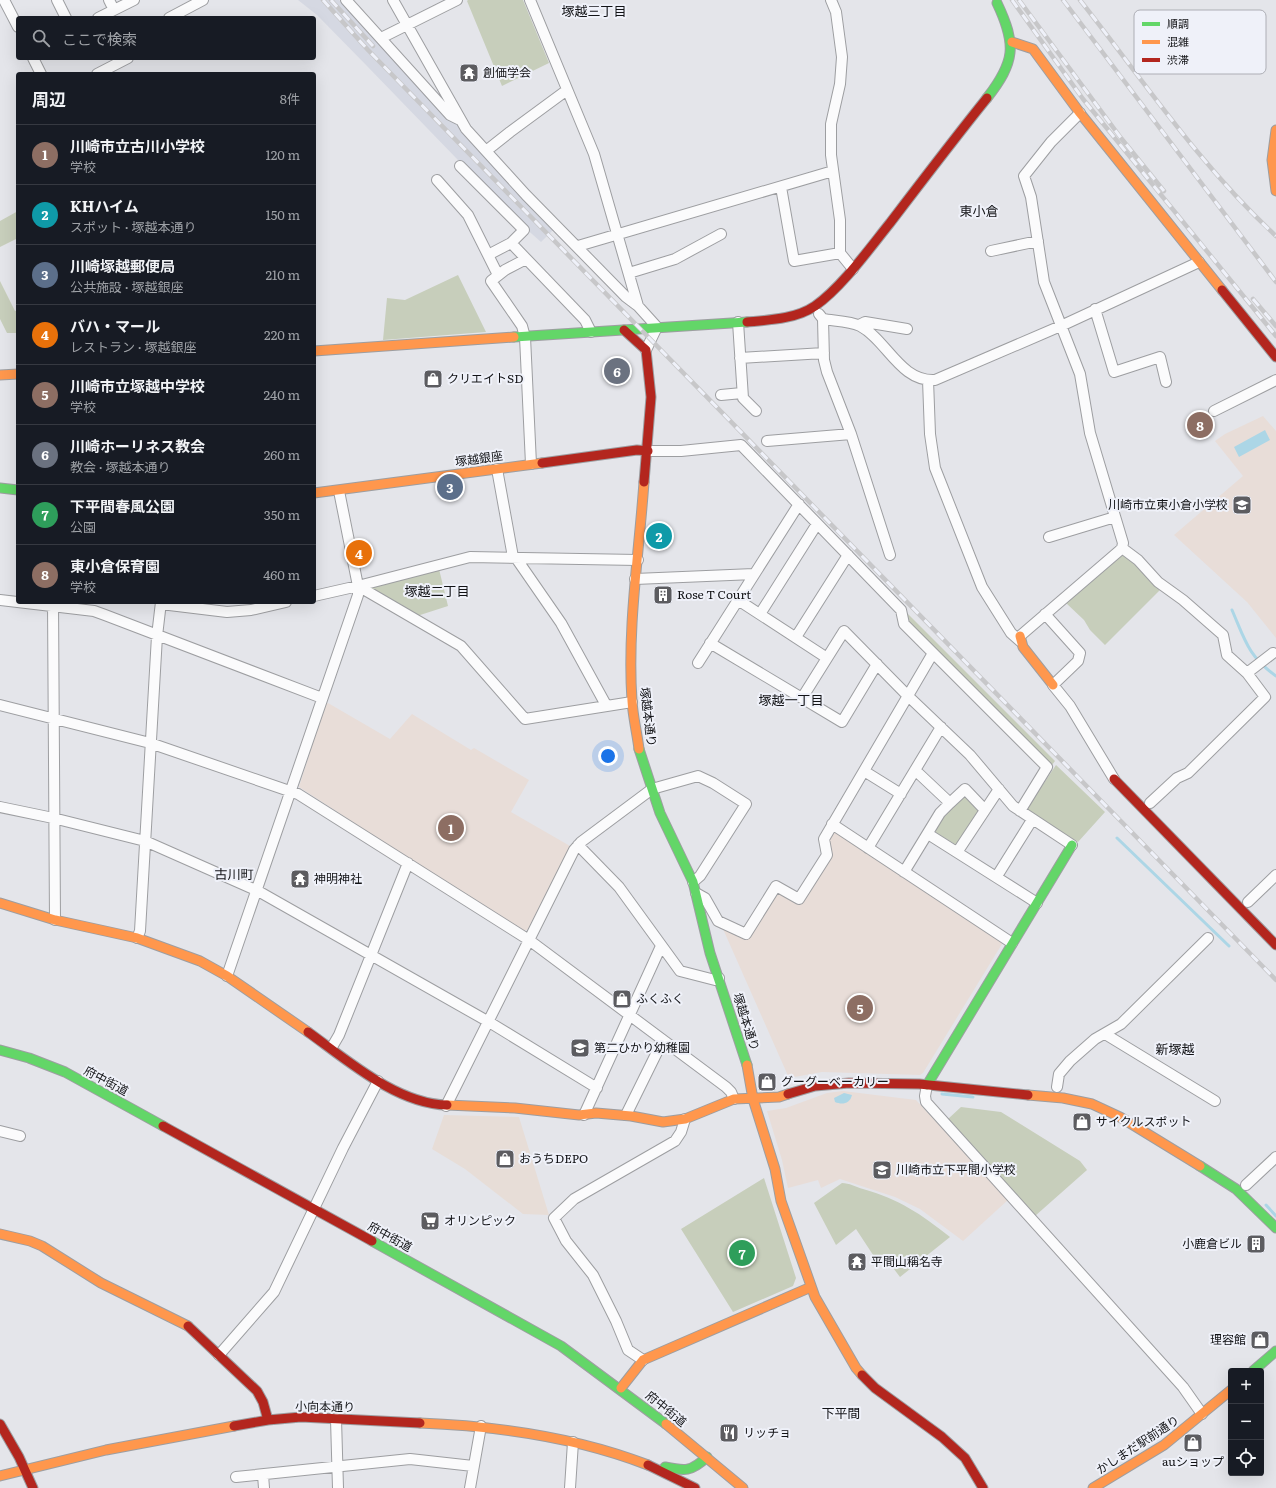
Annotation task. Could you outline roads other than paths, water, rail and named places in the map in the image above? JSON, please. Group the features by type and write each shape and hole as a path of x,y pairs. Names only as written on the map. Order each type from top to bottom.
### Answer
{"main road":[{"path":"996,2 1015,26"},
{"path":"316,351 738,322 782,318 814,307 824,299 853,268 998,85 1006,70 1012,42 1008,25 996,2"},
{"path":"1024,38 1080,113 1276,357"},
{"path":"1012,42 1033,49"},
{"path":"1276,130 1272,167 1276,191"},
{"path":"624,330 646,350"},
{"name":"塚越本通り","path":"646,350 651,398 648,450 635,579 631,672 632,702 638,744 652,789 670,836 693,882 710,953 747,1062 753,1099 775,1169 781,1201 811,1287 844,1349 856,1368 875,1388 942,1437 966,1458 983,1488"},
{"path":"0,375 16,374"},
{"name":"塚越銀座","path":"316,493 339,491 638,450 648,450"},
{"path":"0,488 16,490"},
{"path":"1020,638 1053,685"},
{"path":"1114,779 1276,945"},
{"path":"927,1085 1072,845"},
{"path":"0,903 55,920 138,938 200,961 228,976 332,1047 378,1081 410,1098 432,1105 515,1108 548,1113 584,1115 626,1115 662,1122 685,1119 734,1099 779,1097 815,1086 849,1082 927,1085 1063,1098 1092,1104 1120,1117 1236,1189 1276,1228"},
{"name":"府中街道","path":"0,1050 29,1058 65,1072 310,1216 561,1346 621,1388 707,1456 743,1488"},
{"path":"0,1234 30,1241 42,1246 101,1282 186,1325 257,1391 263,1402 268,1420"},
{"path":"621,1388 643,1360 811,1287"},
{"path":"1256,1368 1276,1351"},
{"name":"府中街道","path":"584,1375 632,1410"},
{"name":"かしまだ駅前通り","path":"1093,1488 1164,1445 1228,1392"},
{"name":"小向本通り","path":"0,1476 106,1450 268,1420 301,1417 481,1426 573,1442 622,1455 650,1466"},
{"path":"0,1424 25,1470 32,1488"},
{"path":"650,1466 684,1471 700,1468 707,1456"},
{"path":"688,1458 700,1468"},
{"path":"650,1466 695,1488"}],"street":[{"path":"4,0 16,23"},
{"path":"57,0 65,16"},
{"path":"109,0 114,10"},
{"path":"102,16 134,0"},
{"path":"173,16 203,0"},
{"path":"346,0 450,115 460,121"},
{"path":"393,0 460,121 466,129 526,195 578,246 626,297 638,306 657,327 646,350"},
{"path":"380,38 457,0"},
{"path":"530,0 594,154 638,306"},
{"path":"831,0 836,12 842,57 840,84 831,124 833,171 840,220 840,253 853,268"},
{"path":"35,60 40,72"},
{"path":"101,72 124,60"},
{"path":"486,151 567,90"},
{"path":"928,380 930,434 935,468 982,587 1011,633 1020,638 1045,614 1122,548 1123,543 1090,433 1080,374 1044,282 1031,197 1024,176 1051,142 1080,113"},
{"path":"460,166 524,230 511,243 488,255"},
{"path":"578,246 833,171"},
{"path":"437,180 468,215 498,275"},
{"path":"781,187 794,261 840,253"},
{"path":"629,273 676,259 720,234"},
{"path":"991,251 1038,241"},
{"path":"511,243 585,320 591,332"},
{"path":"526,260 498,275 491,281 522,326 525,337 531,464"},
{"path":"823,319 859,325 912,375 928,380 944,377 1199,262"},
{"path":"814,307 823,319 824,353 828,372 851,434 890,555"},
{"path":"1096,309 1114,372 1160,357 1166,382"},
{"path":"738,322 743,398 756,411"},
{"path":"859,325 865,322 907,329"},
{"path":"740,358 824,353"},
{"path":"1214,411 1276,380"},
{"path":"720,395 742,393"},
{"path":"767,441 851,434"},
{"path":"648,450 681,451 741,445 902,610 904,624 1047,767 1020,811"},
{"path":"497,469 514,557 561,623 606,705"},
{"path":"228,976 358,595 358,586 339,491"},
{"path":"698,663 799,504"},
{"path":"1049,537 1115,517"},
{"path":"760,614 818,524"},
{"path":"1122,548 1138,560 1158,582 1183,600 1223,634 1227,655 1247,673 1265,697 1188,773 1177,778 1150,803"},
{"path":"796,637 848,555"},
{"path":"316,596 470,557 638,560"},
{"path":"635,579 754,574"},
{"path":"358,586 461,646 525,719 632,702"},
{"path":"0,600 16,602"},
{"path":"738,600 827,658"},
{"path":"42,604 94,612 322,698"},
{"path":"138,938 140,931 146,841 150,743 157,636 161,604"},
{"path":"168,604 227,612 251,610 277,604"},
{"path":"53,605 55,718 53,818 55,920"},
{"path":"1045,614 1080,653 1078,661 1053,685 1070,706 1114,779"},
{"path":"802,698 844,630 907,695 970,755 1020,811 1072,845"},
{"path":"710,643 842,722 877,664"},
{"path":"1247,673 1260,664 1272,652"},
{"path":"696,893 705,898 718,921 746,934 776,886 799,899 826,856 824,839 832,824 933,653"},
{"path":"0,705 150,743 291,791 530,940 726,1088 731,1092 734,1099"},
{"path":"868,848 941,727"},
{"path":"915,770 950,803"},
{"path":"864,771 901,794"},
{"path":"446,1106 574,850 578,845 652,789 698,776 713,783 746,804 700,876 693,882"},
{"path":"904,872 940,813 965,789 985,810"},
{"path":"958,851 1000,789"},
{"path":"0,807 53,818 146,841 258,891 489,1022 597,1088"},
{"path":"997,876 1032,820"},
{"path":"832,824 1012,943"},
{"path":"928,834 958,851 1037,903"},
{"path":"578,845 619,887 680,971 715,980 719,978"},
{"path":"332,1047 339,1034 408,864"},
{"path":"1248,902 1276,875"},
{"path":"1058,1087 1059,1074 1070,1061 1095,1039 1121,1024 1208,938"},
{"path":"584,1115 661,946"},
{"path":"1105,1034 1215,1101"},
{"path":"626,1115 663,1040"},
{"path":"219,1355 274,1292 310,1216 378,1081"},
{"path":"927,1085 925,1096 926,1102 1183,1387 1202,1414"},
{"path":"643,1360 628,1350 616,1321 593,1275 566,1241 554,1218 574,1199 675,1141 681,1132 685,1119"},
{"path":"0,1131 20,1136"},
{"path":"1246,1186 1276,1157"},
{"path":"336,1419 338,1488"},
{"path":"470,1488 481,1426"},
{"path":"570,1488 573,1442"},
{"path":"236,1477 410,1459 473,1466"},
{"path":"263,1475 264,1488"}],"water":[{"path":"1265,430 1270,440 1239,457 1234,447"},
{"path":"844,1093 852,1095 848,1102 835,1102 834,1098"}],"waterway":[{"path":"1232,610 1248,647 1259,661 1276,676"},
{"path":"1117,838 1229,946"},
{"path":"942,1094 973,1097"},
{"path":"1266,1205 1276,1216"}],"railway":[{"path":"323,0 368,50 1276,980"},
{"path":"331,0 373,46"},
{"path":"1012,0 1083,99 1276,336"},
{"path":"1019,0 1121,138 1164,191"},
{"path":"1063,0 1276,282"},
{"path":"1080,0 1134,70"},
{"path":"1137,74 1198,152 1223,181 1276,236"},
{"path":"1253,299 1276,326"}],"place":[{"name":"創価学会","path":"469,73"},
{"name":"川崎ホーリネス教会","path":"617,371"},
{"name":"クリエイトSD","path":"433,379"},
{"name":"東小倉保育園","path":"1200,425"},
{"name":"川崎塚越郵便局","path":"450,487"},
{"name":"川崎市立東小倉小学校","path":"1242,505"},
{"name":"KHハイム","path":"659,536"},
{"name":"バハ・マール","path":"359,553"},
{"name":"Rose T Court","path":"663,595"},
{"name":"川崎市立古川小学校","path":"451,828"},
{"name":"神明神社","path":"300,879"},
{"name":"ふくふく","path":"622,999"},
{"name":"川崎市立塚越中学校","path":"860,1008"},
{"name":"第二ひかり幼稚園","path":"580,1048"},
{"name":"グーグーベーカリー","path":"767,1082"},
{"name":"サイクルスポット","path":"1082,1122"},
{"name":"おうちDEPO","path":"505,1159"},
{"name":"川崎市立下平間小学校","path":"882,1170"},
{"name":"オリンピック","path":"430,1221"},
{"name":"小鹿倉ビル","path":"1256,1244"},
{"name":"下平間春風公園","path":"742,1253"},
{"name":"平間山稱名寺","path":"857,1262"},
{"name":"理容館","path":"1260,1340"},
{"name":"リッチョ","path":"729,1433"},
{"name":"auショップ","path":"1193,1443"}],"district":[{"name":"塚越三丁目","path":"594,11"},
{"name":"東小倉","path":"979,211"},
{"name":"塚越二丁目","path":"437,591"},
{"name":"塚越一丁目","path":"791,700"},
{"name":"古川町","path":"234,874"},
{"name":"新塚越","path":"1175,1049"},
{"name":"下平間","path":"841,1413"}]}
